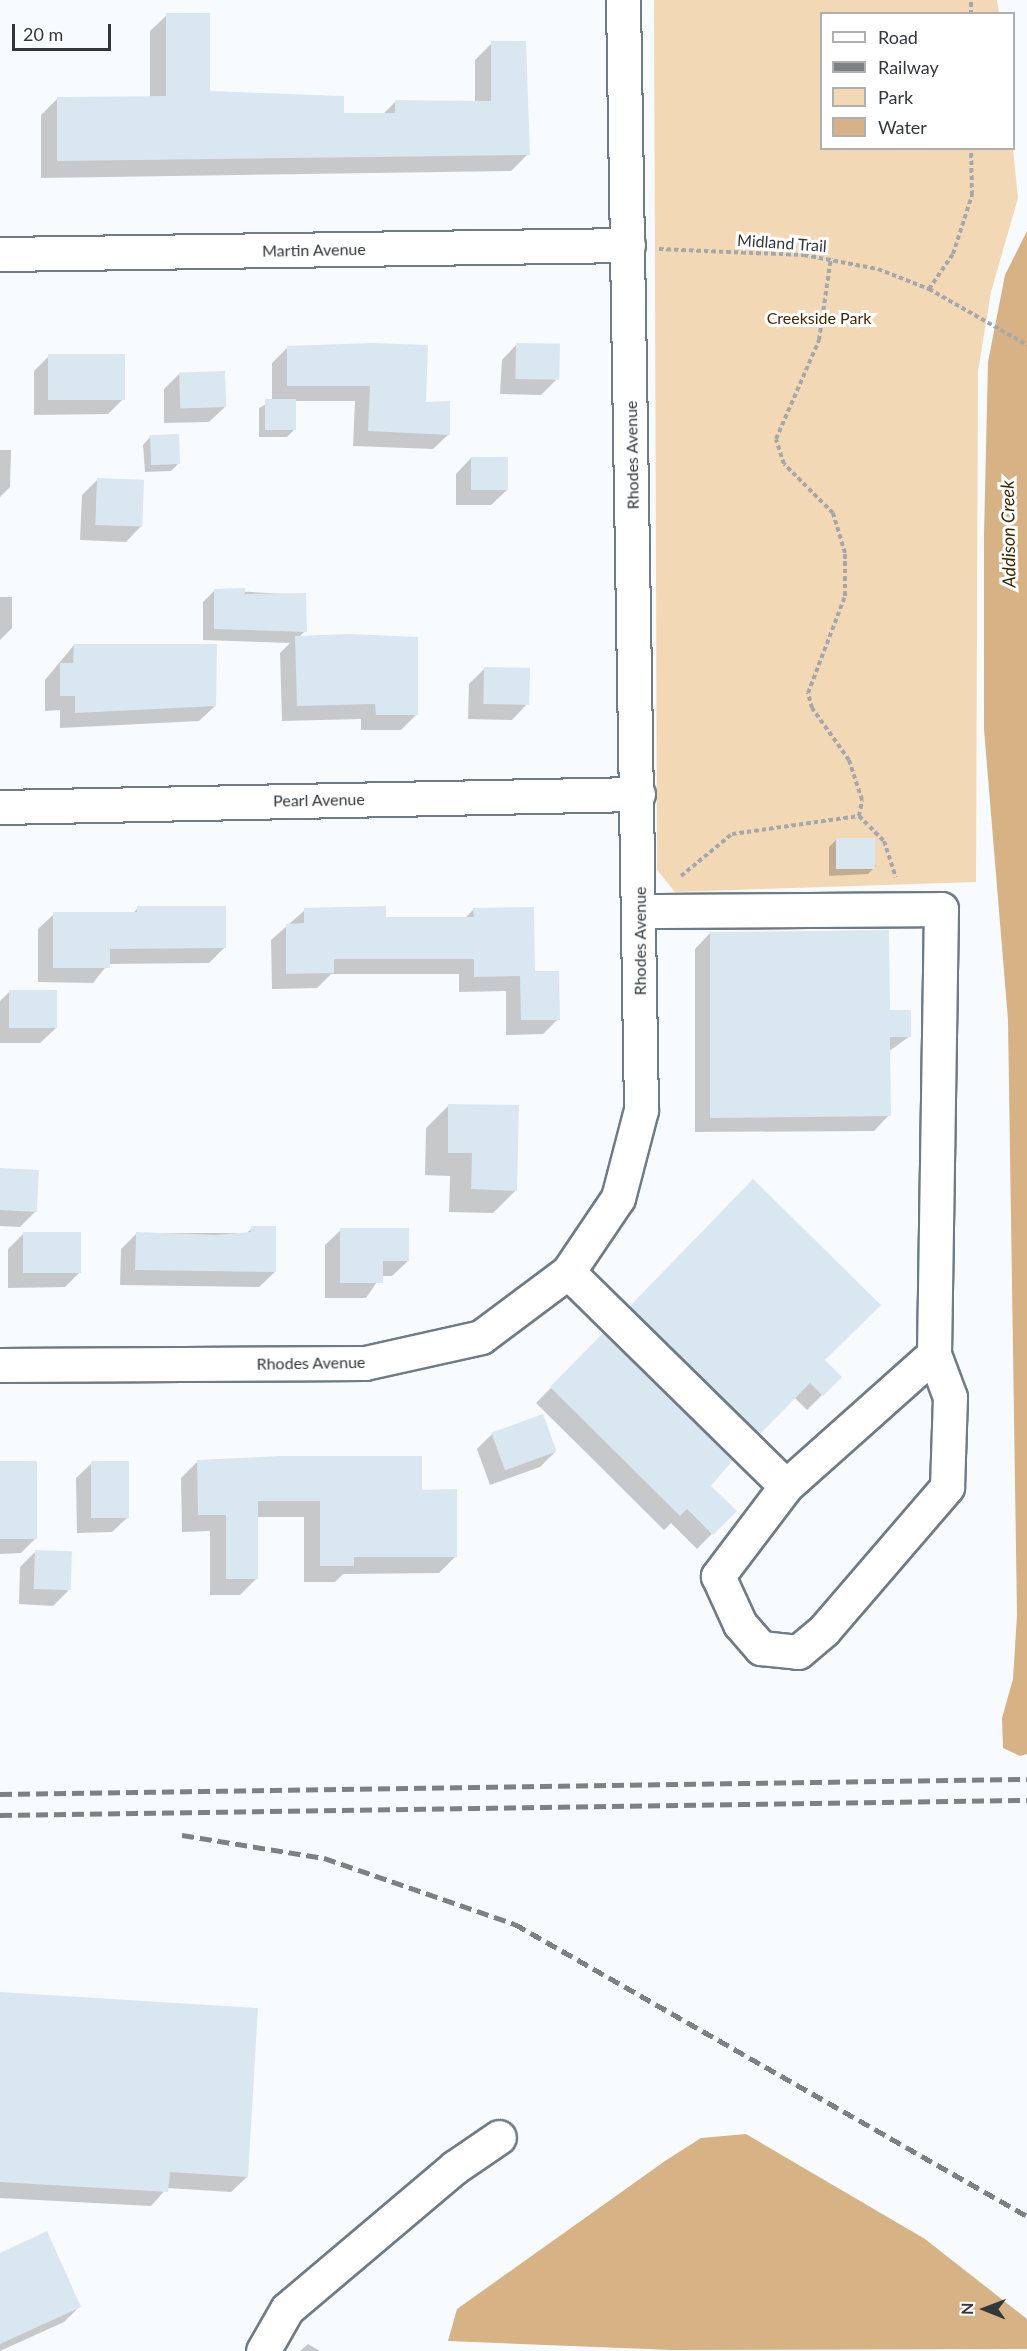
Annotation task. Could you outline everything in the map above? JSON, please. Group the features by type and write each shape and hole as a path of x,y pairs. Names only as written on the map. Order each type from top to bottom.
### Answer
{"street":[{"name":"Rhodes Avenue","path":"0,1365 365,1364 481,1336 568,1272 618,1198 641,1110 654,911 639,794 623,0"},
{"name":"Martin Avenue","path":"0,254 628,245"},
{"name":"Pearl Avenue","path":"0,807 639,794"},
{"path":"654,911 941,909 934,1354 950,1397 946,1487 824,1630 798,1652 761,1648 740,1623 718,1576 786,1486 934,1354"},
{"path":"568,1272 786,1486"},
{"path":"263,2351 287,2309 455,2167 500,2137"}],"path":[{"path":"929,288 953,254 972,195 971,150"},
{"name":"Midland Trail","path":"628,245 831,258 929,288 1027,345"},
{"path":"831,258 819,340 776,439 784,464 832,513 845,553 845,596 808,693 812,708 849,759 862,800 859,816"},
{"path":"859,816 884,842 903,909"},
{"path":"654,911 669,888 732,834 859,816"}],"green space":[{"name":"Creekside Park","path":"654,0 997,0 999,12 820,12 820,150 1013,150 1018,198 991,292 978,371 976,882 675,892 657,870"}],"water":[{"name":"Addison Creek","path":"1027,231 1027,1754 1020,1756 1003,1748 1002,1718 1013,1679 1017,1615 1008,1020 984,729 984,535 988,362 1005,275"},
{"path":"746,2134 925,2239 1027,2319 1027,2349 672,2350 448,2341 457,2309 665,2161 701,2138"}],"building":[{"path":"166,13 210,13 210,91 344,96 344,113 395,113 395,100 491,101 491,41 526,41 530,155 57,161 57,97 166,96"},
{"path":"372,343 428,345 426,402 450,401 450,435 368,431 370,386 287,386 287,346"},
{"path":"516,343 560,344 559,380 515,379"},
{"path":"48,354 125,354 125,400 48,400"},
{"path":"225,371 226,407 180,409 179,373"},
{"path":"265,399 296,399 296,430 265,430"},
{"path":"179,434 180,464 151,465 150,435"},
{"path":"471,457 508,457 508,490 471,490"},
{"path":"97,478 144,480 142,527 95,525"},
{"path":"245,588 245,594 306,593 307,632 214,629 214,589"},
{"path":"350,634 418,637 418,715 376,715 375,704 297,706 295,636"},
{"path":"74,644 217,644 216,706 75,713 75,696 60,696 60,663 73,663"},
{"path":"484,667 530,668 529,705 483,704"},
{"path":"836,838 875,838 875,869 836,869"},
{"path":"137,906 226,906 226,948 110,949 110,968 53,968 53,912 137,912"},
{"path":"386,906 386,917 474,917 473,908 534,907 535,971 559,971 560,1020 521,1020 520,976 474,977 474,959 334,959 334,973 286,974 286,924 304,923 304,908"},
{"path":"889,930 890,1010 911,1010 911,1037 890,1037 891,1116 710,1118 710,932"},
{"path":"9,990 57,990 57,1028 9,1028"},
{"path":"448,1104 519,1105 517,1191 471,1189 472,1153 448,1153"},
{"path":"0,1168 39,1170 37,1212 0,1210"},
{"path":"753,1179 881,1305 825,1360 842,1377 823,1396 810,1383 760,1434 630,1306"},
{"path":"251,1226 276,1226 276,1272 135,1270 136,1232 215,1235 251,1232"},
{"path":"340,1228 409,1228 409,1261 383,1261 383,1283 340,1283"},
{"path":"23,1232 81,1232 81,1273 23,1273"},
{"path":"603,1333 733,1460 711,1486 737,1511 713,1535 687,1509 680,1516 550,1387"},
{"path":"543,1414 557,1452 505,1470 491,1433"},
{"path":"280,1456 422,1456 422,1490 457,1489 457,1557 354,1557 354,1566 320,1566 320,1501 258,1501 258,1579 226,1579 226,1515 198,1515 197,1460"},
{"path":"0,1461 37,1461 37,1539 0,1539"},
{"path":"91,1461 129,1461 129,1518 91,1518"},
{"path":"35,1550 72,1551 71,1590 34,1589"},
{"path":"0,1992 258,2008 248,2177 170,2172 168,2192 0,2182"},
{"path":"47,2231 81,2307 0,2344 0,2253"}],"railway":[{"path":"0,1794 1027,1779"},
{"path":"0,1815 1027,1800"},
{"path":"182,1835 324,1858 515,1924 1027,2216"}]}
